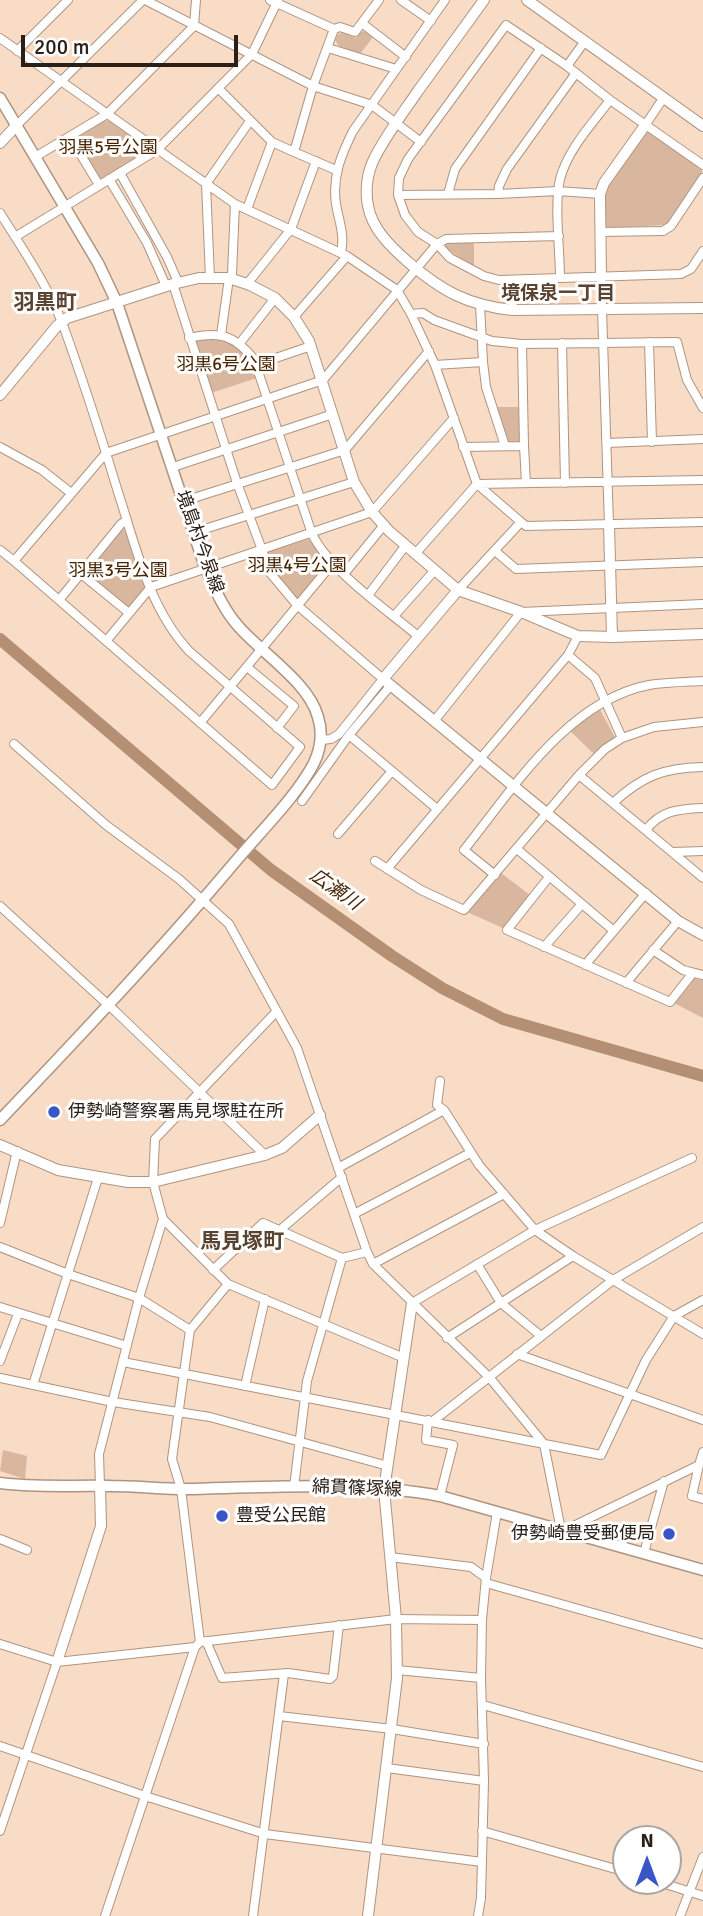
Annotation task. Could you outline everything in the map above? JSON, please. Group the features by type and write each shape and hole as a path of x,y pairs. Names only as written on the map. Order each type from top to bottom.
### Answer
{"main road":[{"name":"境島村今泉線","path":"0,98 98,263 117,303 205,567 223,606 261,650 312,699 319,719 321,740"},
{"path":"0,1120 109,1005 279,810 312,766 321,740"},
{"name":"綿貫篠塚線","path":"0,1483 37,1487 294,1487 412,1491 440,1496 703,1570"}],"street":[{"path":"17,51 68,0"},
{"path":"0,144 144,0 313,86 372,105 421,142"},
{"path":"35,158 107,114 194,26 196,0"},
{"path":"401,0 431,21"},
{"path":"294,317 344,255 343,229 337,205 336,170 353,131 445,0"},
{"path":"484,0 396,123 373,160 367,182 368,207 376,226 390,246 435,285 463,300 480,305 512,310 703,308"},
{"path":"527,0 703,127"},
{"path":"15,237 157,150 252,54 275,1 334,29 340,27 355,32 363,24 376,1"},
{"path":"363,24 406,57"},
{"path":"703,165 506,25 408,159 399,178 398,195 405,215 418,232 437,244 450,258 484,276 515,280 681,274 691,269 703,251"},
{"path":"294,152 313,86 334,29"},
{"path":"0,38 235,204 344,255 397,290 435,365 477,484 526,526 703,522"},
{"path":"567,66 585,41"},
{"path":"328,48 396,69"},
{"path":"448,194 455,169 541,48"},
{"path":"498,194 507,169 576,73"},
{"path":"218,88 272,142 336,170"},
{"path":"612,638 600,194 604,183 664,97"},
{"path":"560,278 558,191 561,177 573,151 610,100"},
{"path":"210,278 206,184 250,121"},
{"path":"70,137 99,185"},
{"path":"247,209 272,142"},
{"path":"247,284 291,229 316,161"},
{"path":"120,173 162,248 237,483 261,551 275,581 297,605 387,682 678,920 703,935"},
{"path":"600,232 663,231 671,226 703,178"},
{"path":"109,179 172,284"},
{"path":"398,195 558,191 600,194"},
{"path":"221,335 229,278 232,274 235,204"},
{"path":"0,213 61,322 159,611 177,638 230,688 300,747 272,785 60,598 0,550"},
{"path":"14,561 106,453 323,380 437,244 446,239 559,236"},
{"path":"0,395 61,322 172,284 210,278 229,278 247,284 275,298 294,317 311,346 354,482 372,512 458,590 578,636 612,638 703,634"},
{"path":"512,310 515,280"},
{"path":"240,343 275,298"},
{"path":"480,305 482,362 486,387 505,446"},
{"path":"411,314 423,313 481,338 522,344 677,342 687,380 699,390 703,408"},
{"path":"189,338 221,335 240,343 258,364 312,534 332,564 419,637"},
{"path":"649,342 652,442"},
{"path":"562,343 565,483"},
{"path":"522,344 526,483"},
{"path":"258,364 311,346"},
{"path":"184,500 345,450 429,351"},
{"path":"435,365 482,362"},
{"path":"173,467 333,414"},
{"path":"107,640 150,587 372,512 454,418"},
{"path":"607,443 703,439"},
{"path":"463,447 524,446"},
{"path":"0,447 42,470 71,493"},
{"path":"416,553 477,484 703,480"},
{"path":"195,533 354,482"},
{"path":"60,598 127,520"},
{"path":"302,801 419,637 521,522"},
{"path":"344,573 384,525"},
{"path":"369,594 406,545"},
{"path":"495,551 516,569 703,562"},
{"path":"200,723 332,564"},
{"path":"394,616 435,570"},
{"path":"80,573 129,613"},
{"path":"435,720 521,612 703,604"},
{"path":"387,869 568,655 578,636"},
{"path":"568,655 595,678 622,738"},
{"path":"247,667 294,706 278,728"},
{"path":"495,875 464,850 562,732 604,702 649,685 703,681"},
{"path":"321,740 331,739 339,734 387,682"},
{"path":"375,861 421,890 464,910 599,755 622,738 654,727 703,722"},
{"path":"349,735 437,809"},
{"path":"14,744 106,825 206,896 229,924 297,1048 373,1264 489,1377 544,1444 563,1531 699,1465"},
{"path":"613,803 631,787 654,773 703,767"},
{"path":"338,834 392,771"},
{"path":"579,775 703,878"},
{"path":"646,830 652,822 674,810 703,808"},
{"path":"517,849 614,931"},
{"path":"673,852 703,851"},
{"path":"550,877 507,930 670,1002 692,974"},
{"path":"585,965 646,893"},
{"path":"544,947 582,904"},
{"path":"0,906 109,1005 265,1155"},
{"path":"626,983 678,920"},
{"path":"653,950 676,967 692,974 703,975"},
{"path":"277,1011 155,1139 153,1182 163,1219 228,1284 404,1358"},
{"path":"440,1081 437,1105 444,1110 470,1153 535,1230 573,1256 703,1334"},
{"path":"279,1230 340,1173 444,1110"},
{"path":"0,1145 58,1170 128,1182 153,1182 265,1155 282,1148 320,1115"},
{"path":"0,1223 17,1151"},
{"path":"354,1214 470,1153"},
{"path":"412,1303 535,1230 692,1158"},
{"path":"33,1385 98,1178"},
{"path":"373,1264 504,1194"},
{"path":"0,1831 101,1526 99,1454 139,1298 163,1219"},
{"path":"213,1270 262,1223 342,1258 367,1252"},
{"path":"440,1496 453,1445 426,1440 431,1420 613,1280 703,1227"},
{"path":"0,1247 139,1298 190,1330"},
{"path":"447,1338 573,1256"},
{"path":"294,1487 304,1397 342,1258"},
{"path":"477,1264 501,1303 541,1336"},
{"path":"228,1284 190,1330 172,1459 181,1489 200,1643 222,1678 284,1674 330,1679 333,1676 339,1625"},
{"path":"245,1386 265,1299"},
{"path":"123,1362 601,1455 646,1360 674,1316 703,1300"},
{"path":"368,1916 397,1670 396,1619 384,1489 412,1303"},
{"path":"0,1307 127,1346"},
{"path":"0,1361 18,1314"},
{"path":"517,1354 703,1420"},
{"path":"0,1378 113,1402 210,1417 388,1466"},
{"path":"703,1452 692,1496 703,1499"},
{"path":"643,1553 664,1481"},
{"path":"478,1916 484,1781 482,1620 497,1512"},
{"path":"0,1539 27,1550"},
{"path":"390,1556 471,1567 486,1581 703,1644"},
{"path":"0,1644 57,1662 396,1619 482,1620"},
{"path":"105,1916 200,1643"},
{"path":"397,1670 481,1678"},
{"path":"253,1916 284,1674"},
{"path":"482,1705 703,1767"},
{"path":"279,1716 392,1729 484,1744"},
{"path":"0,1746 265,1834 482,1862"},
{"path":"387,1768 484,1781"},
{"path":"482,1831 612,1868"},
{"path":"680,1916 703,1857"},
{"path":"682,1888 703,1896"}],"green space":[{"path":"366,31 373,37 360,54 339,46 335,40 338,34 356,38"},
{"name":"羽黒5号公園","path":"105,120 111,121 148,147 148,152 102,179 97,178 75,138"},
{"path":"652,132 702,169 702,174 666,225 609,228 605,226 604,200 607,188 644,133"},
{"path":"474,241 474,267 446,248 446,242"},
{"name":"羽黒6号公園","path":"207,337 240,349 250,360 257,378 214,392 211,390 195,343 197,339"},
{"path":"495,407 520,407 519,441 510,443 506,440"},
{"name":"羽黒3号公園","path":"121,529 126,530 146,587 130,606 126,606 87,575 87,570"},
{"name":"羽黒4号公園","path":"309,539 327,562 326,567 300,599 294,598 272,570 268,552"},
{"path":"599,708 616,739 594,754 569,730"},
{"path":"501,873 530,895 505,929 467,912"},
{"path":"694,978 703,979 703,1018 674,1003"},
{"path":"3,1450 27,1456 25,1479 0,1471"}],"waterway":[{"name":"広瀬川","path":"0,639 271,870 442,988 503,1019 703,1076"}],"place":[{"name":"伊勢崎警察署馬見塚駐在所","path":"54,1112"},
{"name":"豊受公民館","path":"222,1516"},
{"name":"伊勢崎豊受郵便局","path":"669,1534"}],"district":[{"name":"境保泉一丁目","path":"558,294"},
{"name":"羽黒町","path":"45,303"},
{"name":"馬見塚町","path":"242,1242"}]}
